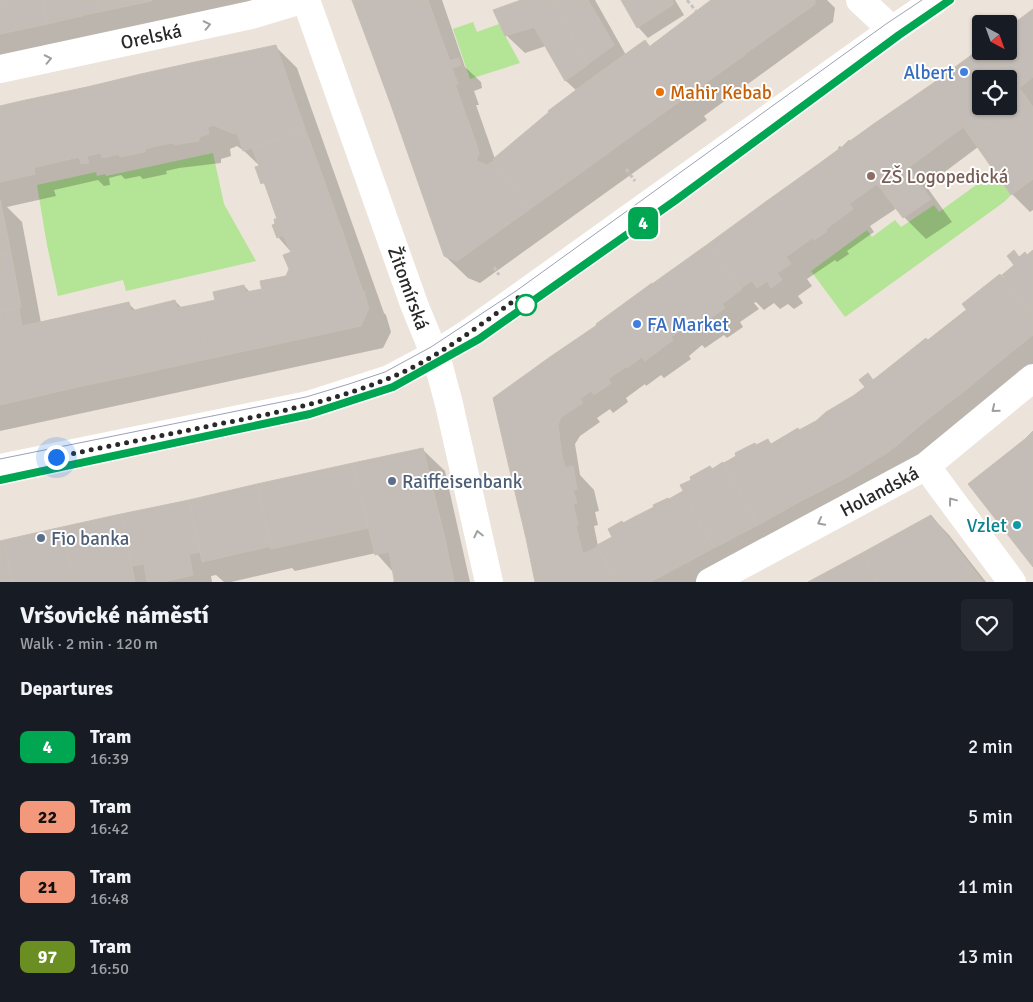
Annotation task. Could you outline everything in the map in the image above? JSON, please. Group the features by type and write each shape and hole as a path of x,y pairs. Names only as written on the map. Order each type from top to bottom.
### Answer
{"street":[{"name":"Orelská","path":"0,69 251,15 301,0"},
{"name":"Žitomírská","path":"306,0 414,304 434,355 449,404 489,582"},
{"path":"860,0 892,30"},
{"path":"0,468 308,405 389,379 434,355 482,324 936,0"},
{"name":"Holandská","path":"710,582 926,466 1033,378"},
{"path":"926,466 1012,582"}],"path":[{"path":"687,0 696,11"}],"green space":[{"path":"473,22 477,32 499,24 520,63 470,79 453,29"},
{"path":"213,153 224,204 256,261 126,291 123,280 58,296 37,185 96,172 97,176 105,174 106,176"},
{"path":"994,172 1011,195 1004,202 845,317 811,271 867,230 872,237 895,220 901,227 934,205 939,212"}],"building":[{"path":"0,0 42,0 47,24 0,34"},
{"path":"42,0 96,0 99,12 47,24"},
{"path":"96,0 152,0 152,1 99,12"},
{"path":"352,0 428,0 440,34 373,56"},
{"path":"521,0 553,0 588,65 565,81 534,27 505,36 493,10"},
{"path":"553,0 588,0 614,45 588,64"},
{"path":"621,0 672,0 674,4 637,28"},
{"path":"711,0 815,0 815,4 745,54 707,3"},
{"path":"707,3 745,55 686,97 649,47"},
{"path":"1033,9 1033,77 1019,88 1017,85 1017,70 1006,70 999,60 1018,60 1018,20"},
{"path":"440,34 450,61 459,58 461,65 452,68 458,84 391,105 373,56"},
{"path":"645,40 686,97 637,132 596,75"},
{"path":"276,45 305,129 243,151 237,133 234,134 214,125 208,127 195,62"},
{"path":"972,55 972,60 999,60 1006,70 972,70 972,115 1002,115 1005,119 994,128 989,121 980,127 989,140 978,148 932,84"},
{"path":"195,62 209,134 199,137 199,141 156,146 141,74"},
{"path":"141,74 156,146 145,149 145,152 120,157 119,154 102,158 87,87"},
{"path":"596,75 637,132 589,167 548,111"},
{"path":"455,84 476,143 412,165 391,105"},
{"path":"932,84 962,128 908,168 875,123"},
{"path":"87,87 101,153 87,156 89,163 81,164 79,157 33,168 21,101"},
{"path":"1020,89 1033,107 1033,179 1011,195 978,148 989,140 980,127 989,121 994,128 1005,119 1002,115 1017,115 1017,91"},
{"path":"21,101 35,174 0,182 0,106"},
{"path":"549,112 589,167 530,209 493,159"},
{"name":"ZŠ Logopedická","path":"875,123 931,199 903,218 877,184 849,204 820,163 839,149 840,146 841,148 849,140"},
{"path":"305,129 324,180 270,199 264,182 261,184 255,167 259,166 252,148"},
{"path":"476,143 479,153 476,161 487,165 494,161 530,209 457,261 444,256 412,165"},
{"path":"820,163 853,209 826,229 827,231 814,240 812,238 797,249 764,203"},
{"path":"324,180 343,233 291,252 283,235 277,238 272,225 275,224 274,219 277,219 270,199"},
{"path":"0,199 11,253 0,256"},
{"path":"764,203 797,249 786,257 791,264 777,273 782,280 771,288 767,281 757,288 752,281 740,289 708,244"},
{"path":"343,233 369,310 361,326 273,345 260,281 286,276 289,269 283,255"},
{"path":"708,244 741,290 722,304 725,308 708,320 705,317 686,330 652,284"},
{"path":"1014,250 1019,257 1025,252 1027,255 1033,250 1033,316 1002,275 1014,265 1007,256"},
{"path":"11,253 21,307 0,312 0,256"},
{"path":"1000,274 1033,316 1033,335 1004,358 962,304"},
{"path":"652,283 684,328 671,337 673,340 645,361 642,357 627,368 596,324"},
{"path":"244,285 246,292 262,289 273,345 208,359 197,304 215,300 213,292"},
{"path":"175,300 177,308 197,304 208,359 144,373 131,311"},
{"path":"129,302 144,373 78,387 63,317"},
{"path":"19,308 22,326 63,317 78,387 0,405 0,312"},
{"path":"966,310 1004,358 967,389 928,340"},
{"path":"597,325 626,367 608,379 611,383 594,395 591,391 580,399 550,357"},
{"path":"926,338 967,389 928,419 887,369"},
{"path":"550,357 583,403 561,417 558,425 562,456 509,467 493,398"},
{"path":"887,369 928,419 890,451 853,396 865,387 859,380 868,373 873,380"},
{"path":"853,396 890,451 846,478 816,421 826,412"},
{"path":"816,421 846,478 801,501 771,444 798,428 799,430"},
{"name":"Vzlet","path":"1033,431 1033,567 968,484"},
{"path":"768,439 801,501 758,525 724,463 736,456 735,453"},
{"path":"423,448 445,539 375,555 353,463"},
{"path":"562,456 565,468 573,466 577,489 573,490 577,503 573,504 578,525 526,538 509,467"},
{"path":"723,462 758,525 714,548 680,485 691,480 690,477 710,466 712,469"},
{"path":"353,463 369,528 271,549 257,484"},
{"path":"257,484 271,546 202,562 189,500"},
{"path":"683,491 714,548 669,572 638,515 654,507 653,505"},
{"path":"189,500 200,552 189,554 193,575 163,582 147,582 144,564 131,566 121,514"},
{"path":"121,514 135,582 74,582 62,527"},
{"path":"638,515 669,572 650,582 616,582 597,545 612,537 608,529"},
{"path":"931,515 973,569 956,582 877,582 862,553"},
{"path":"576,526 583,554 597,547 616,582 535,582 526,538"},
{"path":"62,527 74,582 12,582 4,540"},
{"path":"445,539 454,582 394,582 389,551"},
{"path":"4,540 12,582 0,582 0,541"},
{"path":"862,553 877,582 808,582"},
{"path":"973,569 983,582 956,582"}],"tram line":[{"path":"0,459 306,397 385,372 431,347 516,291 922,0"},
{"path":"0,480 310,414 393,387 479,339 676,200 899,35 950,0"},
{"name":"4","path":"0,480 310,414 393,387 479,339 676,200 899,35 950,0"}],"place":[{"name":"Albert","path":"964,72"},
{"name":"Mahir Kebab","path":"660,92"},
{"name":"ZŠ Logopedická","path":"871,176"},
{"name":"FA Market","path":"637,324"},
{"name":"Raiffeisenbank","path":"392,481"},
{"name":"Vzlet","path":"1017,525"},
{"name":"Fio banka","path":"41,538"}],"route":[{"path":"56,457 260,416 352,392 389,379 434,355 522,295 526,305"}]}
